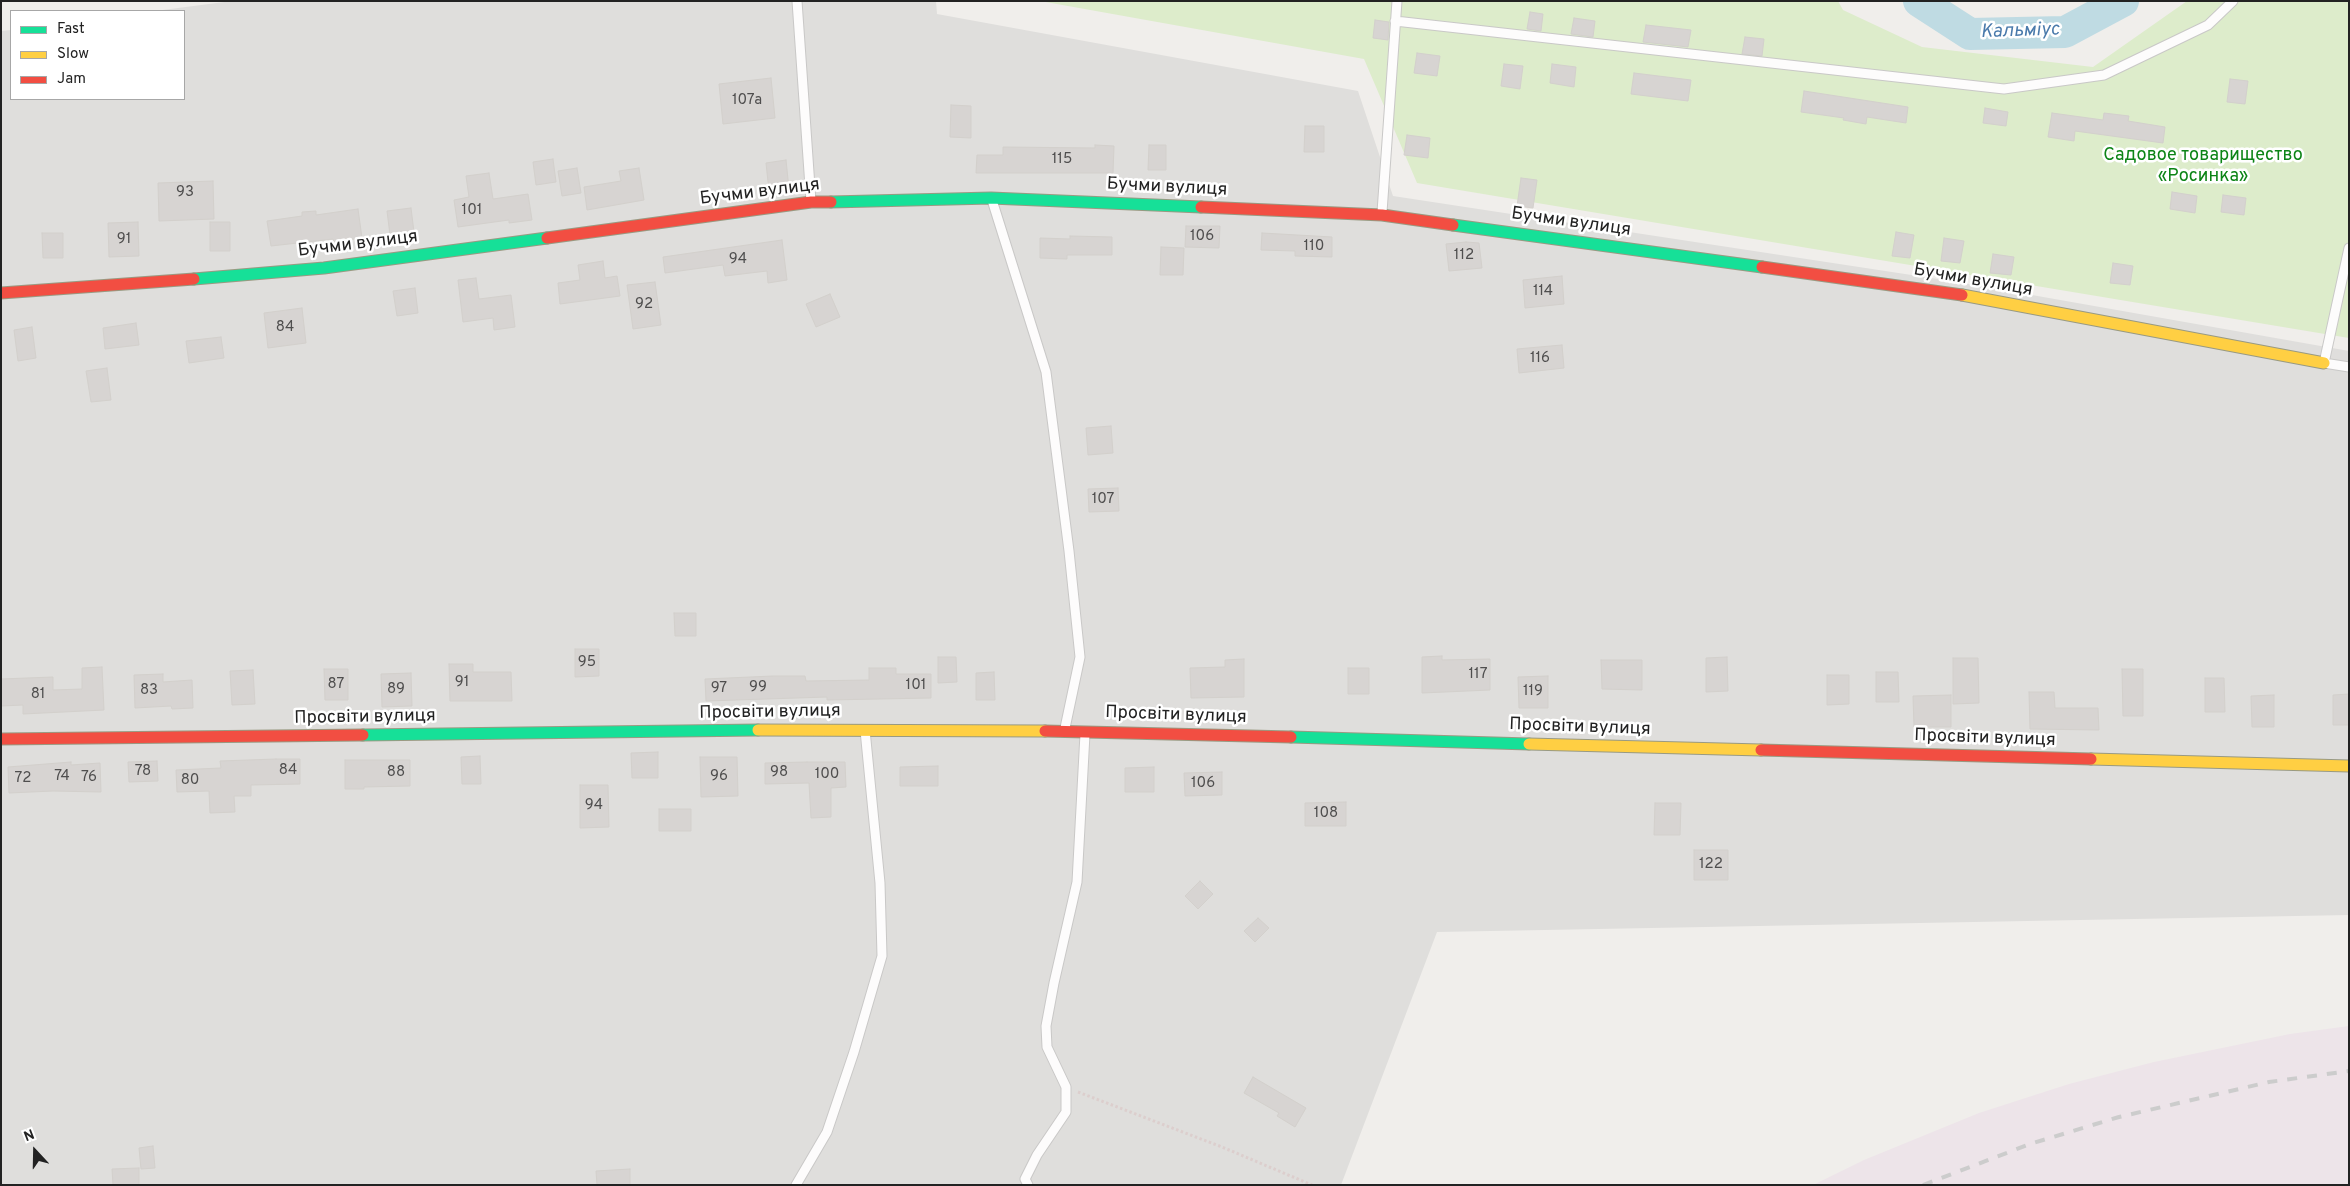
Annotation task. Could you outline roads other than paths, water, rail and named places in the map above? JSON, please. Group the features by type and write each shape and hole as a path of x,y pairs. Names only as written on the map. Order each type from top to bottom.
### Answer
{"street":[{"name":"Бучми вулиця","path":"1,292 51,291 324,268 811,202 991,198 1382,215 1945,292 2324,363"},
{"name":"Просвіти вулиця","path":"1,739 865,729 1085,731 2349,766"}],"lane":[{"path":"797,1 811,202"},
{"path":"1382,215 1397,1"},
{"path":"1395,21 2004,89 2104,75 2208,25 2233,1"},
{"path":"991,198 1047,382 1069,551 1080,657 1064,731"},
{"path":"2349,248 2324,363 2349,367"},
{"path":"796,1185 827,1132 854,1052 882,956 880,884 865,729"},
{"path":"1028,1185 1025,1179 1037,1156 1066,1112 1066,1087 1047,1047 1046,1026 1077,882 1085,731"}],"waterway":[{"name":"Кальміус","path":"1919,1 1970,34 2065,32 2123,1"}],"railway":[{"path":"1923,1185 2030,1144 2119,1117 2269,1082 2349,1071"}],"park label":[{"name":"Садовое товарищество «Росинка»","path":"2203,166"}]}
